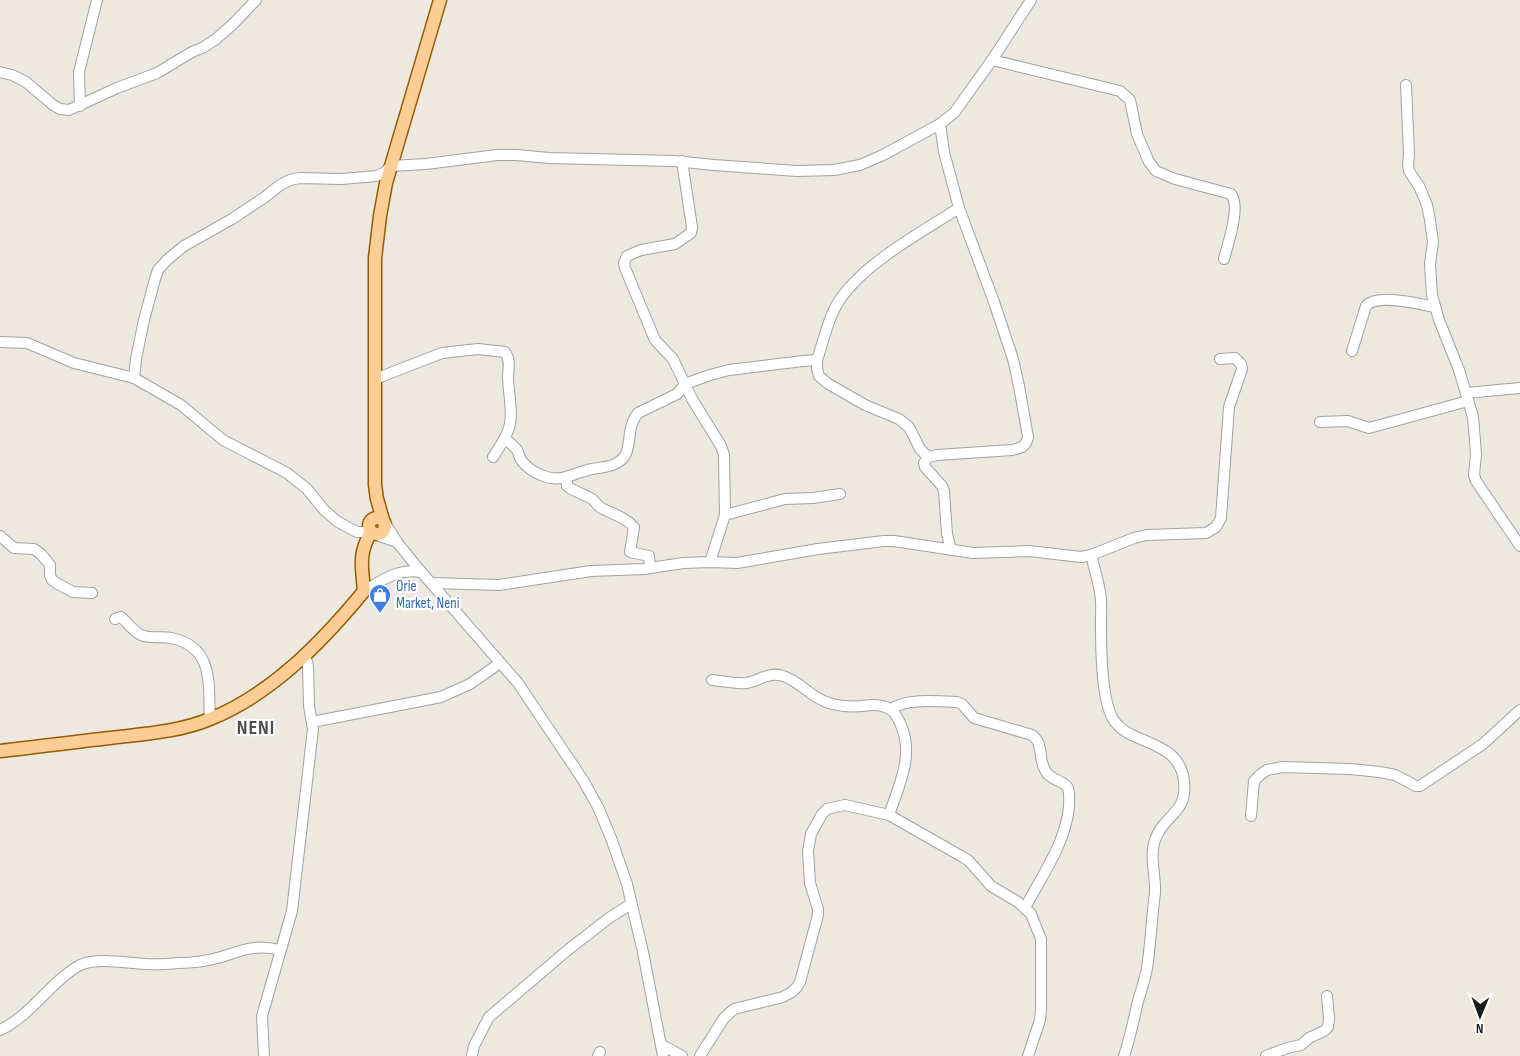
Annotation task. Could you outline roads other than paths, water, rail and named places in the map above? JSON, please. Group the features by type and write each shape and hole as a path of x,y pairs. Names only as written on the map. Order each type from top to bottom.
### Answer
{"main road":[{"path":"0,751 149,733 191,726 210,720 239,706 281,676 349,609 364,591 363,546 376,527 375,258 382,208 391,166 440,0"}],"street":[{"path":"80,106 79,72 97,0"},
{"path":"0,72 12,75 26,82 53,105 69,110 157,73 210,43 232,25 256,0"},
{"path":"134,378 144,320 158,270 184,246 232,219 290,180 298,178 342,179 376,176 384,173 391,166 426,164 497,155 682,162 772,169 834,170 860,165 883,155 940,124 954,113 992,60 1031,0"},
{"path":"992,60 1086,82 1126,95 1132,106 1144,151 1156,171 1175,179 1231,194 1235,200 1235,211 1224,259"},
{"path":"1406,85 1409,171 1419,186 1427,205 1430,220 1433,242 1430,264 1430,288 1473,418 1476,454 1474,476 1520,546"},
{"path":"940,124 944,152 959,208 994,302 1012,359 1028,437 1027,443 1023,448 928,457 920,449 909,427 899,419 865,405 826,383 819,376 817,360 836,305 858,278 891,252 959,208"},
{"path":"682,162 692,228 691,233 675,244 641,250 627,256 624,264 655,340 673,359 692,399 721,446 725,466 726,515 710,562"},
{"path":"1352,351 1366,306 1369,302 1383,300 1435,307"},
{"path":"0,342 27,343 74,363 134,378 181,405 223,440 287,473 307,490 324,510 338,522 357,532 364,532 376,527 397,542 518,683 584,780 611,838 632,904 663,1051 682,1056"},
{"path":"375,379 442,353 478,349 505,352 509,360 508,378 512,414 505,439 492,457"},
{"path":"431,583 499,585 591,571 710,562 737,563 818,549 884,541 973,553 1029,551 1070,556 1091,555 1134,538 1147,535 1206,533 1212,531 1221,518 1229,407 1242,369 1239,360 1235,358 1220,359"},
{"path":"505,439 517,450 520,459 531,470 544,477 567,477 578,472 612,466 619,462 626,453 633,418 638,413 677,394 685,384 729,370 817,360"},
{"path":"1320,422 1348,421 1369,428 1467,397 1520,388"},
{"path":"928,457 924,463 925,467 944,490 947,534 951,550"},
{"path":"567,477 567,486 572,490 592,499 596,505 616,513 634,527 630,552 649,556 650,568"},
{"path":"726,515 785,499 813,498 840,494"},
{"path":"0,536 14,548 34,549 41,554 50,565 52,580 58,584 73,592 92,592"},
{"path":"1091,555 1101,593 1105,697 1110,713 1114,722 1126,732 1159,747 1171,755 1180,767 1184,780 1182,805 1162,827 1155,840 1153,857 1155,888 1148,963 1124,1056"},
{"path":"364,591 387,577 404,571 421,572"},
{"path":"115,619 120,617 139,635 182,641 200,653 208,672 210,720"},
{"path":"264,1056 262,1016 292,911 313,729 309,706 308,666 305,654"},
{"path":"312,722 441,697 470,684 500,663"},
{"path":"712,680 744,683 776,674 788,678 828,703 849,706 881,705 891,709 902,726 906,740 907,758 906,767 889,815"},
{"path":"891,709 906,703 957,702 962,704 974,718 1032,735 1036,738 1039,743 1042,765 1050,777 1066,785 1069,790 1069,797 1065,826 1059,845 1025,908"},
{"path":"1251,816 1254,781 1267,770 1283,767 1380,772 1396,776 1416,786 1420,786 1483,744 1520,710"},
{"path":"700,1056 724,1018 734,1009 783,997 792,992 800,982 818,915 810,883 808,851 811,834 822,814 827,809 835,806 845,806 889,815 961,856 991,886 1031,914 1041,939 1041,1008 1028,1056"},
{"path":"472,1056 474,1046 489,1018 569,949 608,918 632,904"},
{"path":"0,1030 13,1024 81,964 99,961 147,964 199,962 253,947 266,946 280,950"},
{"path":"1266,1056 1301,1045 1309,1038 1324,1031 1328,1026 1329,1019 1327,996"}],"place":[{"name":"Orie Market, Neni","path":"380,614"}],"district":[{"name":"NENI","path":"256,727"}]}
